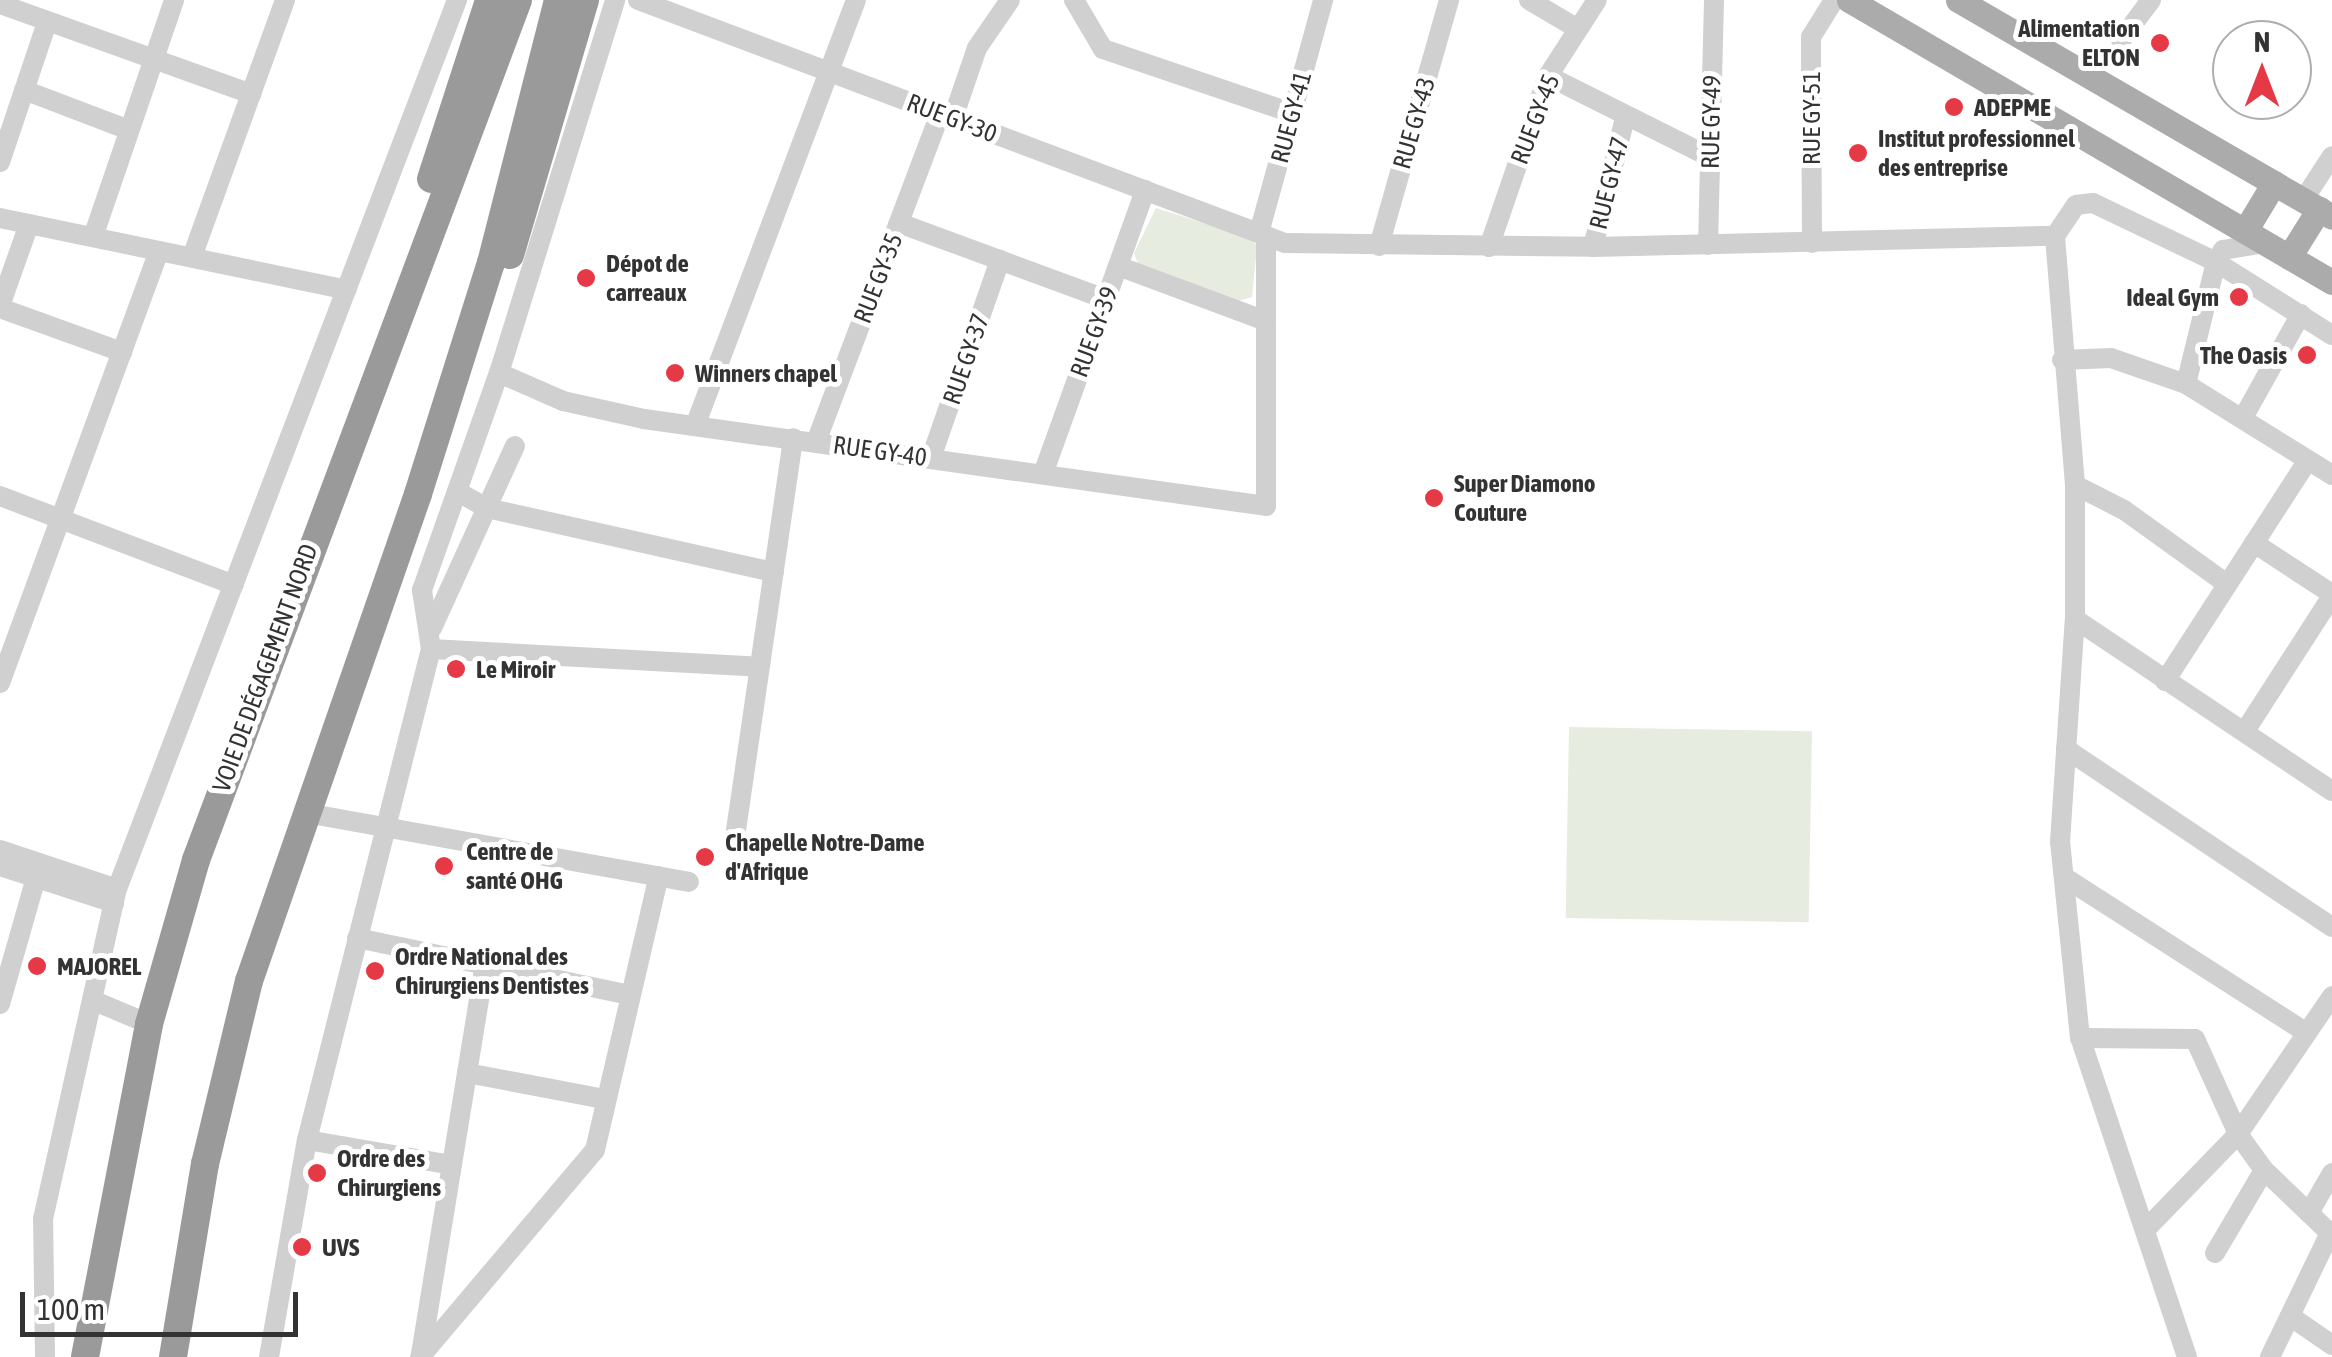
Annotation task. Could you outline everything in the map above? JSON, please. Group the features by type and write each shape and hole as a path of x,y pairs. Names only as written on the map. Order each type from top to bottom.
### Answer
{"highway":[{"path":"365,398 490,0"},
{"name":"VOIE DE DÉGAGEMENT NORD","path":"85,1357 149,1024 196,860 365,398 518,0"},
{"path":"173,1357 230,1057 306,813 418,494 491,263 558,0"},
{"path":"418,494 490,316 545,151 585,0"}],"main road":[{"path":"1849,0 2332,282"},
{"path":"1958,0 2319,208 2289,257"},
{"path":"2255,237 2274,183"}],"street":[{"path":"93,237 174,0"},
{"path":"192,257 284,0"},
{"path":"45,1357 43,1218 116,896 457,0"},
{"path":"431,638 422,590 499,373 615,0"},
{"name":"RUE GY-30","path":"638,0 683,8 828,71 1263,235 1380,246 1593,247 2055,236"},
{"path":"695,426 856,0"},
{"name":"RUE GY-35","path":"816,442 899,223 977,48 1010,0"},
{"path":"1074,0 1103,49 1292,113"},
{"name":"RUE GY-43","path":"1380,246 1449,0"},
{"path":"1529,0 1578,29"},
{"name":"RUE GY-45","path":"1489,246 1548,76 1597,0"},
{"name":"RUE GY-49","path":"1708,245 1714,0"},
{"name":"RUE GY-51","path":"1812,243 1811,37 1834,0"},
{"path":"2121,40 2151,0"},
{"name":"RUE GY-41","path":"1266,506 1263,235 1318,2"},
{"path":"0,4 251,94"},
{"path":"0,162 47,22"},
{"path":"1548,76 1625,118 1710,157"},
{"path":"24,90 130,130"},
{"name":"RUE GY-47","path":"1593,247 1625,118"},
{"path":"2319,208 2332,156"},
{"name":"RUE GY-39","path":"1043,474 1145,190"},
{"path":"2187,1357 2080,1038 2060,842 2075,619 2074,484 2055,236 2076,205 2092,203 2216,262 2332,335"},
{"path":"0,218 347,290"},
{"path":"899,223 1106,299"},
{"path":"29,224 0,307 122,352"},
{"path":"2186,384 2216,262 2224,250 2255,237"},
{"path":"0,683 159,250"},
{"name":"RUE GY-37","path":"931,458 1000,260"},
{"path":"1118,266 1266,322"},
{"path":"2243,418 2300,314"},
{"path":"2062,360 2111,358 2186,384 2332,475"},
{"name":"RUE GY-40","path":"499,373 562,401 695,426 1266,506"},
{"path":"735,838 793,438"},
{"path":"268,1357 307,1140 431,638 515,446"},
{"path":"2165,681 2308,460"},
{"path":"2074,484 2124,510 2227,584"},
{"path":"458,492 486,508 774,572"},
{"path":"0,496 234,585"},
{"path":"2245,732 2332,595 2254,543"},
{"path":"2075,619 2331,788"},
{"path":"431,638 760,667"},
{"path":"2066,749 2332,927"},
{"path":"306,813 689,882"},
{"path":"0,850 116,896"},
{"path":"0,866 116,896"},
{"path":"420,1357 595,1150 659,876"},
{"path":"0,1004 36,878"},
{"path":"2066,879 2306,1033"},
{"path":"357,938 629,995"},
{"path":"420,1357 485,964"},
{"path":"2146,1229 2238,1134 2332,996"},
{"path":"92,1000 149,1024"},
{"path":"2080,1038 2190,1036 2238,1134 2264,1170 2331,1234 2270,1357"},
{"path":"467,1073 604,1099"},
{"path":"307,1140 452,1166"},
{"path":"2215,1253 2264,1170"},
{"path":"2309,1213 2332,1173"},
{"path":"2290,1316 2332,1345"}],"shaded area":[{"path":"1156,208 1251,238 1257,246 1252,297 1238,301 1138,264 1134,253"},
{"path":"1569,727 1812,731 1809,922 1566,918"}],"place":[{"name":"Alimentation ELTON","path":"2160,43"},
{"name":"ADEPME","path":"1954,107"},
{"name":"Institut professionnel des entreprise","path":"1858,153"},
{"name":"Dépot de carreaux","path":"586,278"},
{"name":"Ideal Gym","path":"2239,297"},
{"name":"The Oasis","path":"2307,355"},
{"name":"Winners chapel","path":"675,373"},
{"name":"Super Diamono Couture","path":"1434,498"},
{"name":"Le Miroir","path":"456,669"},
{"name":"Chapelle Notre-Dame d'Afrique","path":"705,857"},
{"name":"Centre de santé OHG","path":"444,866"},
{"name":"MAJOREL","path":"37,966"},
{"name":"Ordre National des Chirurgiens Dentistes","path":"375,971"},
{"name":"Ordre des Chirurgiens","path":"317,1173"},
{"name":"UVS","path":"302,1247"}]}
